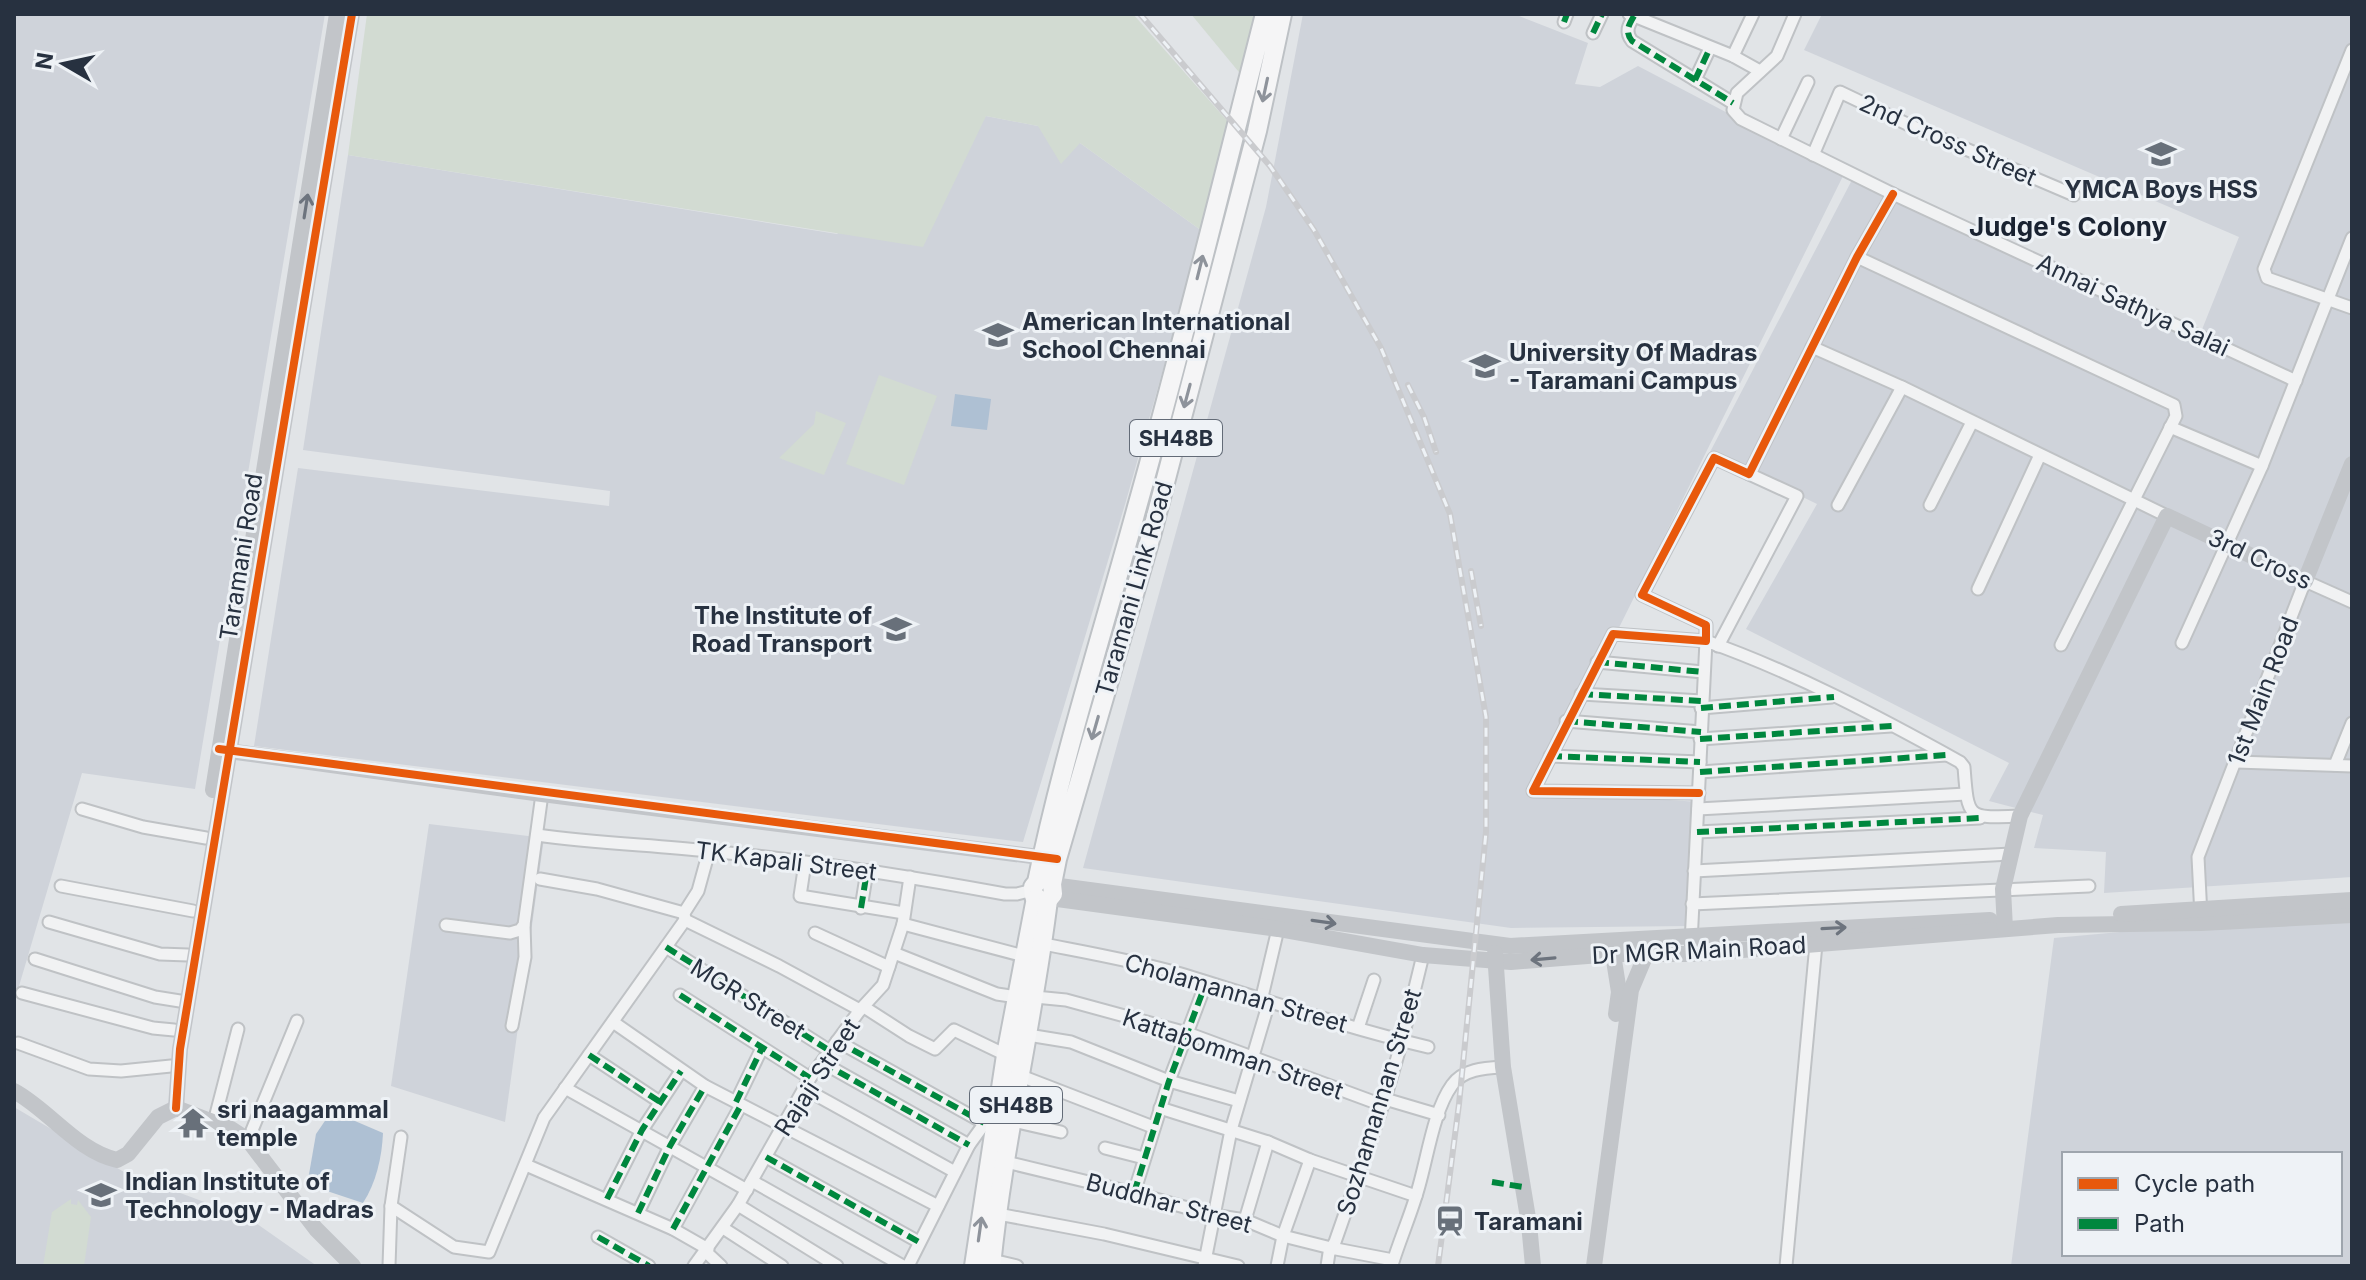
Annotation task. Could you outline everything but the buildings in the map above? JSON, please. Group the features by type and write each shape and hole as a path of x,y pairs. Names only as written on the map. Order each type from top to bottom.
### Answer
{"main road":[{"name":"Taramani Link Road","path":"1044,891 1265,14"},
{"name":"Taramani Link Road","path":"1050,858 1151,536 1257,131 1282,14"},
{"path":"1043,944 1044,891"},
{"path":"1024,956 1044,891"},
{"name":"SH48B","path":"986,1264 998,1106 1006,1055 1043,944"},
{"name":"SH48B","path":"986,1264 998,1214 1028,1035 1024,956"}],"street":[{"name":"Taramani Road","path":"176,1108 180,1049 337,14"},
{"name":"Taramani Road","path":"176,1108 171,1066 174,1030 193,911 225,750 352,14"},
{"path":"1593,33 1602,14"},
{"path":"1733,56 1753,14"},
{"path":"1733,103 1737,93 1777,56 1795,14"},
{"path":"1632,15 1733,56 1760,71"},
{"name":"Annai Sathya Salai","path":"1632,15 1627,28 1627,35 1632,41 1733,103 1733,110 1741,119 1893,194 2296,381"},
{"path":"1695,80 1710,48"},
{"path":"2352,50 2264,269 2264,274 2352,308"},
{"path":"1781,139 1808,82"},
{"name":"2nd Cross Street","path":"1813,155 1840,92 2074,195"},
{"path":"1749,474 1857,257 1893,194"},
{"path":"2182,643 2262,466 2352,238"},
{"path":"1857,257 2172,403 2176,411 2170,427 2061,645"},
{"path":"1812,347 1902,387 2167,516 2020,816 2003,889 2005,924"},
{"path":"1838,505 1902,387"},
{"path":"1930,505 1972,422"},
{"path":"2170,427 2262,466"},
{"path":"1978,589 2040,455"},
{"path":"1692,954 1706,625 1642,595 1714,458 1797,496 1718,646"},
{"name":"1st Main Road","path":"2201,917 2198,857 2352,464"},
{"name":"3rd Cross","path":"2167,516 2352,602"},
{"path":"1699,793 1533,791 1613,634 1706,641 1892,726 1964,767 1966,794 1972,813 1981,818"},
{"path":"1597,662 1703,672"},
{"path":"1581,694 1702,704 1834,697"},
{"path":"1566,721 1701,736 1892,726"},
{"path":"2335,765 2352,723"},
{"path":"225,750 542,794 1050,858"},
{"path":"1550,756 1700,767 1947,755"},
{"path":"2237,762 2352,766"},
{"path":"512,1026 525,957 524,925 542,794"},
{"path":"1698,809 1966,794"},
{"path":"82,809 143,827 206,838"},
{"path":"1697,832 2020,816"},
{"name":"TK Kapali Street","path":"537,835 600,844 709,851 805,863 1005,894 1044,891"},
{"path":"391,1206 454,1247 489,1252 544,1118 666,947 698,891 709,851"},
{"path":"1694,871 2011,854"},
{"path":"805,863 800,896 903,918 1024,956"},
{"path":"861,908 867,871"},
{"name":"Rajaji Street","path":"694,1266 750,1186 807,1084 862,1008 883,985 903,918 910,877"},
{"path":"540,879 597,889 684,916 933,1048 939,1048 954,1030 1006,1055"},
{"path":"61,886 193,911"},
{"path":"1692,904 2089,886"},
{"name":"Dr MGR Main Road","path":"1044,891 1423,955 1495,952 1510,946 1691,937 2201,917 2352,915"},
{"name":"Dr MGR Main Road","path":"1044,891 1495,952 1511,962 1647,952 1692,954 2005,924"},
{"name":"Dr MGR Main Road","path":"2201,917 2352,900"},
{"path":"49,922 160,954 188,955"},
{"path":"446,925 510,933 524,925"},
{"path":"1205,1262 1231,1130 1253,1056 1278,929"},
{"path":"815,933 889,967"},
{"name":"Cholamannan Street","path":"1043,944 1111,957 1428,1047"},
{"path":"1786,1266 1816,944"},
{"name":"MGR Street","path":"666,947 834,1046 984,1123"},
{"path":"1495,952 1503,1067 1533,1266"},
{"path":"1594,1266 1599,1210 1631,990 1647,952"},
{"name":"Kattabomman Street","path":"894,953 997,994 1066,1000 1187,1033 1383,1102 1439,1115"},
{"path":"1584,1266 1619,992 1613,954"},
{"name":"Sozhamannan Street","path":"1327,1266 1402,1041 1423,955"},
{"path":"35,959 155,997 180,1001"},
{"path":"1358,1028 1374,980"},
{"path":"1134,1193 1153,1127 1206,983"},
{"path":"22,993 153,1028 174,1030"},
{"path":"680,995 762,1048 807,1084 955,1172"},
{"path":"248,1140 297,1021"},
{"path":"613,1022 705,1086 938,1206"},
{"path":"214,1122 238,1029"},
{"path":"1028,1035 1071,1042 1169,1081 1239,1101"},
{"path":"18,1043 89,1069 121,1071 171,1066"},
{"path":"673,1229 739,1104 762,1048"},
{"path":"589,1055 660,1102"},
{"path":"823,1063 969,1145"},
{"path":"1392,1263 1416,1196 1439,1115 1453,1084 1465,1074 1503,1067"},
{"path":"607,1199 642,1130 681,1071"},
{"path":"1021,1076 1153,1127"},
{"path":"638,1213 670,1146 705,1086"},
{"path":"565,1088 706,1167 750,1186 906,1266 969,1145 998,1106"},
{"path":"14,1091 104,1157 117,1160 128,1154 158,1117 176,1108 214,1122 248,1140 316,1229 353,1266"},
{"path":"1160,1108 1268,1142 1356,1177 1416,1196"},
{"path":"1013,1121 1061,1132"},
{"path":"389,1266 391,1206 401,1137"},
{"path":"1245,1220 1268,1142"},
{"path":"1105,1148 1144,1158"},
{"path":"766,1157 919,1242"},
{"path":"1277,1266 1283,1236 1310,1160"},
{"name":"Buddhar Street","path":"1006,1162 1213,1215 1245,1220 1283,1236 1392,1263"},
{"path":"526,1165 673,1229 707,1251 721,1266"},
{"path":"738,1205 837,1266"},
{"path":"998,1214 1104,1234 1205,1262 1238,1266"},
{"path":"723,1228 782,1266"},
{"path":"598,1237 649,1266"},
{"path":"986,1264 1017,1266"}],"shaded area":[{"path":"14,14 325,14 195,789 82,773 14,1003"},
{"path":"367,14 1133,14 1230,124 1202,231 1080,143 1061,164 1038,126 986,116 923,247 348,155"},
{"path":"1191,14 1258,14 1243,77"},
{"name":"University Of Madras - Taramani Campus","path":"1303,14 1514,14 1588,43 1575,84 1600,87 1638,66 1844,174 1538,791 1699,802 1690,926 1511,928 1083,868 1266,207"},
{"path":"1822,14 2352,14 2352,877 2104,893 2106,852 2034,848 2043,815 1989,801 2009,763 1746,629 1817,504 1710,452 1853,178 2201,332 2239,237 1804,50"},
{"path":"986,116 1038,126 1080,143 1202,231 1126,501 1023,842 254,746 298,468 609,506 610,491 303,450 348,155 837,234"},
{"path":"879,375 937,396 904,485 846,464"},
{"path":"816,411 846,423 824,475 779,458 814,424"},
{"path":"429,824 544,838 505,1122 391,1086"},
{"path":"2352,911 2352,1266 2011,1266 2054,938"},
{"name":"Indian Institute of Technology - Madras","path":"14,1107 124,1172 250,1219 317,1266 14,1266"},
{"path":"71,1199 71,1204 77,1205 78,1200 91,1217 84,1266 43,1266 52,1212"}],"water":[{"path":"955,394 991,399 987,430 951,426"},
{"path":"329,1115 348,1118 383,1133 378,1170 363,1203 327,1191 308,1180 316,1134"}],"railway":[{"path":"1140,14 1270,166 1314,230 1381,348 1450,514 1486,717 1486,832 1459,1104 1438,1266"},
{"path":"1408,385 1424,417 1436,452"},
{"path":"1471,571 1481,626"}],"marked path":[{"path":"1564,22 1567,14"},
{"path":"1593,33 1602,14"},
{"path":"1634,16 1628,29 1632,41 1733,103"},
{"path":"1695,80 1710,48"},
{"path":"1597,662 1703,672"},
{"path":"1581,694 1702,701"},
{"path":"1701,708 1834,697"},
{"path":"1566,721 1701,732"},
{"path":"1700,739 1892,726"},
{"path":"1700,772 1947,755"},
{"path":"1550,756 1700,762"},
{"path":"1697,832 1981,818"},
{"path":"861,908 867,871"},
{"path":"666,947 830,1051"},
{"path":"1134,1193 1169,1081 1206,983"},
{"path":"680,995 810,1078"},
{"path":"837,1041 984,1123"},
{"path":"736,1102 762,1048"},
{"path":"589,1055 660,1102"},
{"path":"823,1063 969,1145"},
{"path":"607,1199 642,1130 681,1071"},
{"path":"638,1213 670,1146 705,1086"},
{"path":"673,1229 741,1105"},
{"path":"766,1157 919,1242"},
{"path":"1492,1182 1523,1187"},
{"path":"598,1237 649,1266"}],"cycle path":[{"path":"176,1108 180,1049 352,14"},
{"path":"1699,793 1533,791 1613,634 1706,641 1706,625 1642,595 1714,458 1749,474 1857,257 1893,194"},
{"path":"219,749 1057,859"}],"place":[{"name":"YMCA Boys HSS","path":"2161,154"},
{"name":"American International School Chennai","path":"998,335"},
{"name":"University Of Madras - Taramani Campus","path":"1485,366"},
{"name":"The Institute of Road Transport","path":"896,629"},
{"name":"sri naagammal temple","path":"193,1123"},
{"name":"Indian Institute of Technology - Madras","path":"101,1195"},
{"name":"Taramani","path":"1450,1221"}],"district":[{"name":"Judge's Colony","path":"2068,226"}]}
